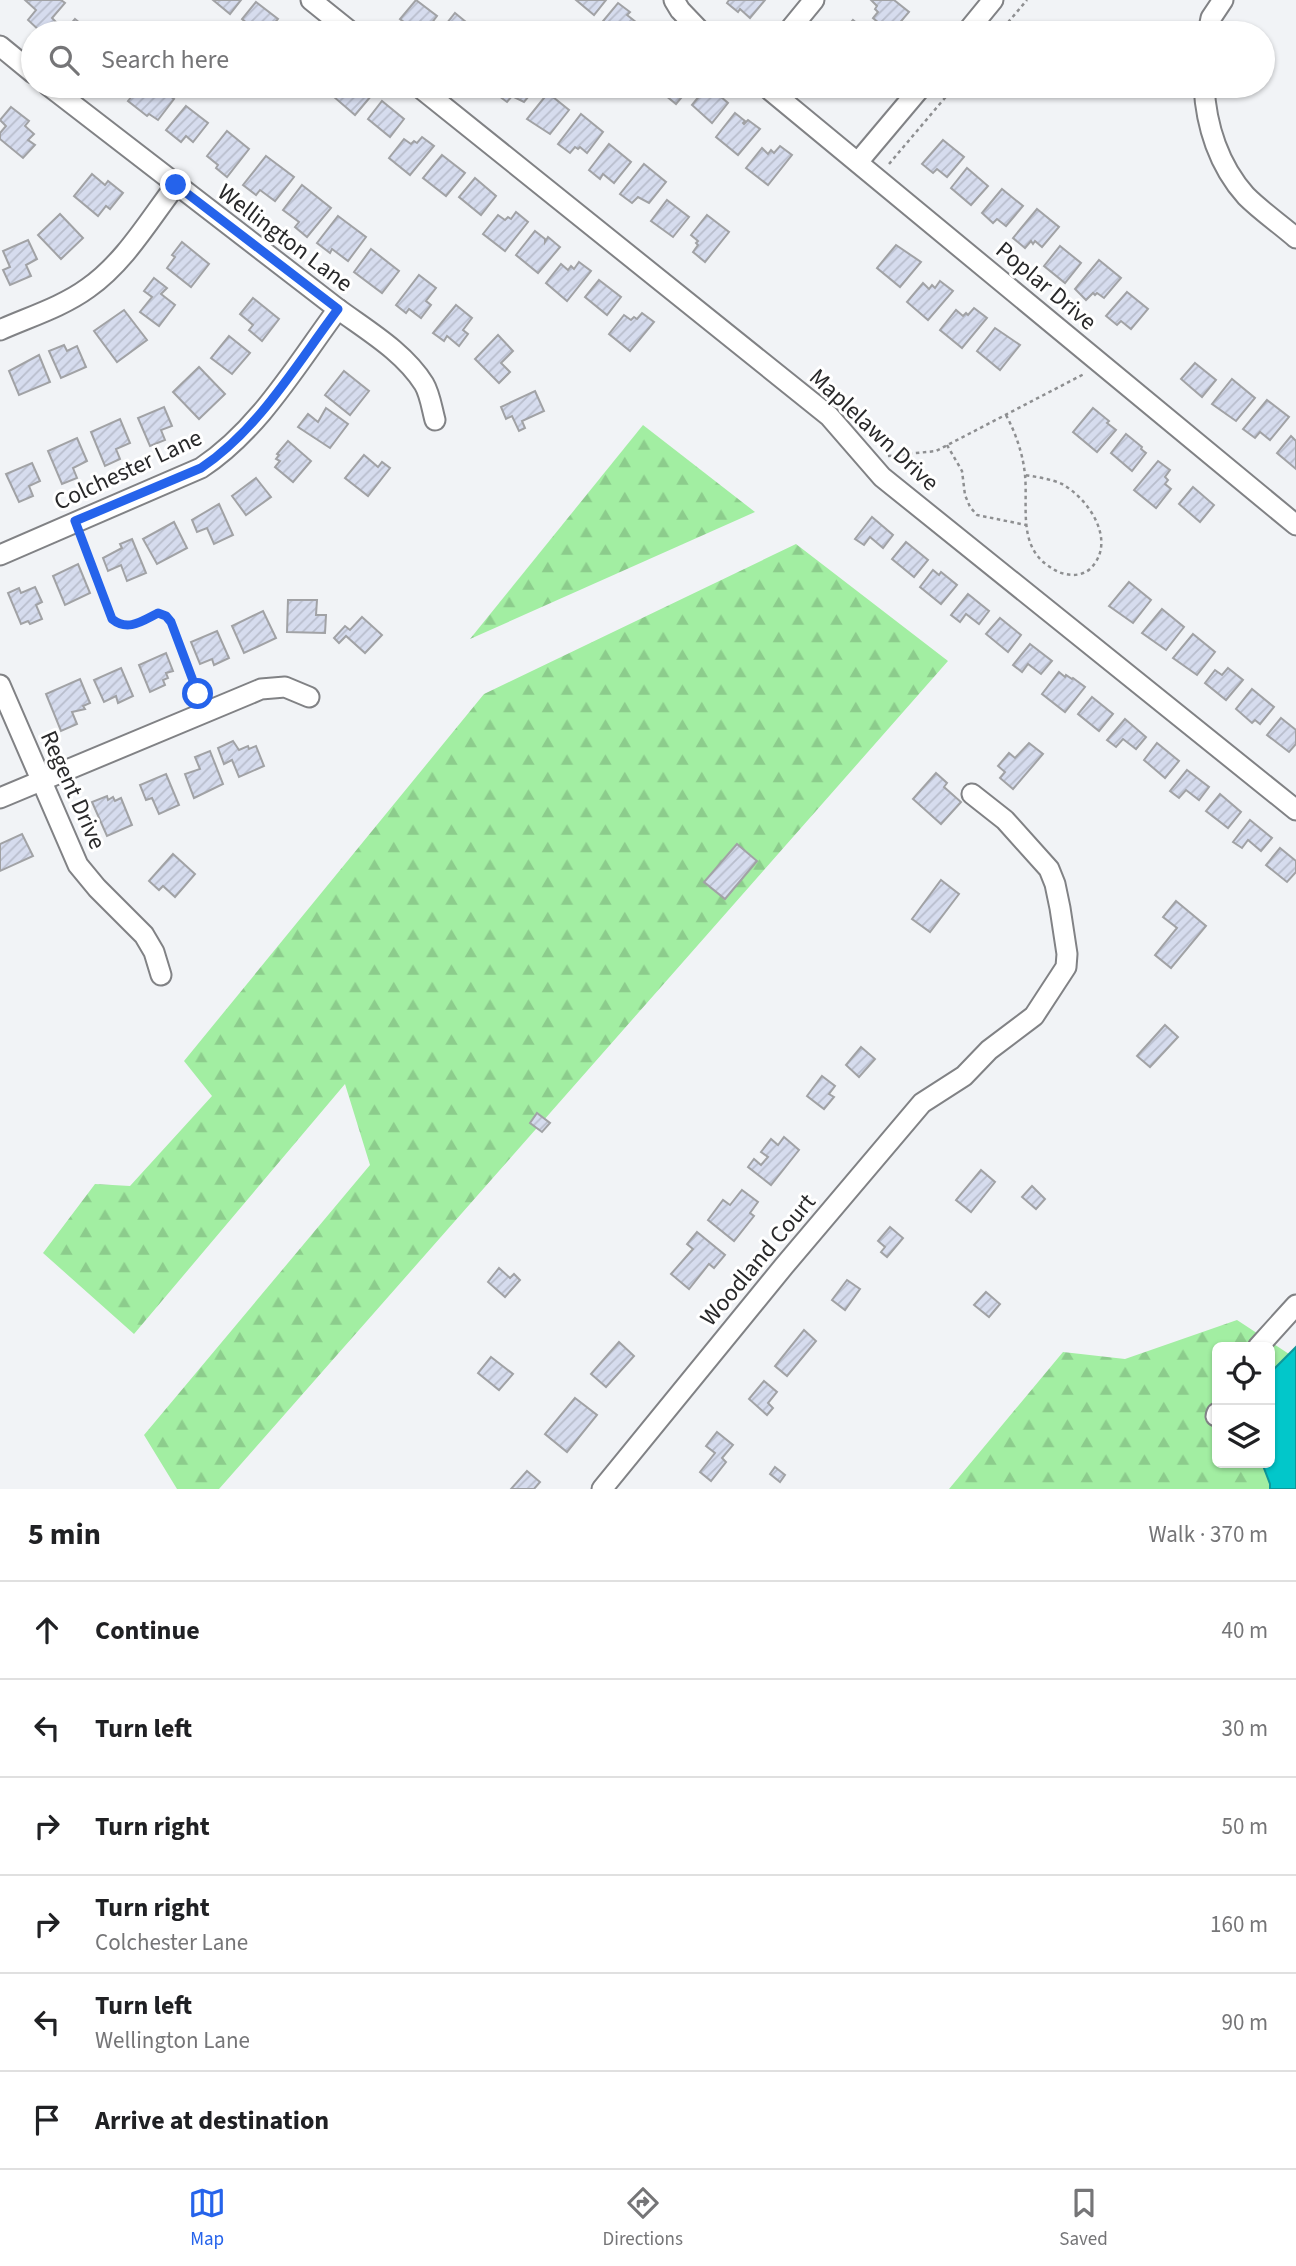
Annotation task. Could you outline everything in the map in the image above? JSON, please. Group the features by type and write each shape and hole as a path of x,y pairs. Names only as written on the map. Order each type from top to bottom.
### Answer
{"street":[{"path":"310,0 337,21"},
{"path":"674,0 691,21"},
{"path":"797,21 814,0"},
{"path":"976,21 993,0"},
{"path":"1210,21 1223,0"},
{"path":"2,52 21,65"},
{"name":"Wellington Lane","path":"64,98 385,343 409,365 425,386 435,420"},
{"name":"Maplelawn Drive","path":"433,98 829,416 881,477 1296,810"},
{"name":"Poplar Drive","path":"779,98 1296,525"},
{"path":"858,163 912,98"},
{"path":"1205,98 1214,140 1227,172 1247,197 1296,238"},
{"path":"0,330 69,300 96,282 125,252 176,185"},
{"name":"Colchester Lane","path":"0,555 201,468 219,456 251,425 338,309"},
{"name":"Regent Drive","path":"0,685 78,865 144,935 154,952 161,975"},
{"path":"0,798 261,689 285,687 309,697"},
{"name":"Woodland Court","path":"602,1489 775,1277 922,1103 964,1076 989,1050 1034,1016 1066,967 1060,908 1049,869 1005,820 972,794"},
{"path":"1263,1342 1296,1305"}],"path":[{"path":"1009,21 1027,0"},
{"path":"890,164 945,98"},
{"path":"888,456 936,451 1084,374"},
{"path":"1006,415 1017,438 1026,475 1027,534 1038,558 1059,573 1074,576 1089,571 1097,561 1101,546 1095,516 1063,485 1026,475"},
{"path":"947,445 962,471 965,495 977,515 1026,525"},
{"path":"75,521 112,619 119,625 128,626 136,625 158,613 166,616 171,622 205,712"}],"green space":[{"path":"643,425 755,512 470,639"},
{"path":"796,544 948,661 219,1489 177,1489 144,1435 370,1165 345,1084 134,1334 43,1253 95,1184 130,1186 212,1096 184,1061 484,694"},
{"path":"1237,1320 1271,1342 1212,1342 1212,1468 1275,1468 1275,1345 1289,1354 1296,1407 1296,1489 949,1489 1063,1352 1125,1359"}],"water":[{"path":"1296,1347 1296,1489 1270,1489 1264,1468 1275,1468 1275,1368"}],"building":[{"path":"25,0 61,0 65,3 52,18 55,21 29,21 36,10"},
{"path":"213,0 241,0 230,14"},
{"path":"416,0 437,16 433,21 400,19"},
{"path":"576,0 606,0 594,15"},
{"path":"729,0 765,0 750,18 727,3"},
{"path":"871,0 894,0 909,12 901,21 877,21 873,18 878,12 875,9 877,6"},
{"path":"256,2 278,19 244,21 242,19"},
{"path":"618,3 630,12 627,15 634,21 603,21"},
{"path":"455,13 465,21 449,21"},
{"path":"130,98 174,99 158,120 149,114 147,116 128,101"},
{"path":"335,98 369,98 355,115"},
{"path":"544,98 554,98 569,110 550,134 527,119"},
{"path":"669,98 681,98 676,104"},
{"path":"698,98 722,98 728,103 712,123 692,105"},
{"path":"382,101 404,119 390,137 368,119"},
{"path":"186,106 208,123 193,142 186,136 181,142 166,130"},
{"path":"11,107 29,121 25,126 34,134 28,140 35,145 23,158 0,139 0,133 6,126 0,120"},
{"path":"735,113 745,121 744,124 748,120 760,129 738,155 716,137"},
{"path":"581,114 603,132 587,153 580,147 575,147 570,153 558,144"},
{"path":"227,131 249,149 227,177 207,156"},
{"path":"422,137 434,146 410,175 389,158 404,139 411,144 414,141 417,143"},
{"path":"943,140 964,157 947,177 937,169 933,173 922,164"},
{"path":"609,144 631,162 614,183 603,174 600,179 589,170"},
{"path":"780,146 792,155 768,185 746,168 762,148 768,154 771,150 774,153"},
{"path":"442,155 465,173 446,196 423,178"},
{"path":"266,156 294,177 275,201 260,190 256,195 243,185"},
{"path":"644,164 666,182 649,203 638,197 632,203 620,194"},
{"path":"967,168 988,186 971,205 951,188"},
{"path":"92,174 105,185 108,181 123,193 110,209 106,206 98,216 74,196"},
{"path":"475,178 496,196 481,215 459,197"},
{"path":"302,185 331,208 307,237 295,227 299,222 283,210"},
{"path":"1002,189 1023,206 1006,226 997,219 993,223 982,213"},
{"path":"667,200 689,217 673,237 651,221"},
{"path":"1037,209 1059,227 1042,247 1031,241 1025,248 1013,238"},
{"path":"516,212 528,222 505,251 483,234 498,215 505,220 508,217 511,219"},
{"path":"60,214 83,238 61,259 38,235"},
{"path":"707,215 729,232 705,262 693,252 698,241 691,235"},
{"path":"338,216 366,237 348,261 332,249 330,253 317,243"},
{"path":"535,231 545,242 548,237 560,247 538,273 516,255"},
{"path":"28,240 37,259 26,265 31,276 10,285 3,270 10,267 3,251"},
{"path":"182,242 209,264 191,287 167,268 175,257 172,255"},
{"path":"896,245 921,262 900,287 877,268"},
{"path":"1060,246 1081,263 1065,283 1044,266"},
{"path":"371,249 399,271 382,293 354,272"},
{"path":"1099,260 1121,278 1104,298 1093,293 1086,300 1075,289"},
{"path":"579,262 591,271 567,301 546,283 561,264 568,270 571,266 574,269"},
{"path":"419,275 436,288 426,301 431,305 421,318 409,309 406,313 396,305"},
{"path":"154,278 167,288 161,294 175,305 159,326 140,312 152,297 144,291"},
{"path":"599,280 621,297 607,315 585,297"},
{"path":"940,281 953,291 928,320 907,302 923,283 929,289 932,285 935,288"},
{"path":"1127,292 1148,309 1131,329 1121,321 1117,325 1106,316"},
{"path":"253,298 279,319 262,341 249,330 253,325 240,314"},
{"path":"456,305 472,318 463,330 468,334 459,346 447,336 444,341 433,333"},
{"path":"974,308 987,318 962,348 940,330 956,310 963,316 966,313 968,315"},
{"path":"124,310 147,340 117,362 94,331"},
{"path":"642,313 654,322 630,351 609,334 624,315 631,320 634,317 637,319"},
{"path":"995,328 1020,345 1000,370 977,351"},
{"path":"498,335 513,351 501,363 510,372 499,383 475,359"},
{"path":"229,336 250,353 232,374 211,358"},
{"path":"64,345 67,351 77,346 86,367 61,378 49,351"},
{"path":"39,355 50,382 19,395 9,371"},
{"path":"1195,363 1216,380 1202,397 1181,379"},
{"path":"199,367 225,394 199,419 173,392"},
{"path":"344,371 369,391 350,415 325,395"},
{"path":"1232,379 1255,398 1236,421 1212,404"},
{"path":"535,391 544,411 522,421 525,428 519,431 512,416 506,419 501,407"},
{"path":"1267,400 1289,417 1270,440 1260,432 1255,438 1243,429"},
{"path":"164,407 172,426 161,430 165,440 150,446 138,418"},
{"path":"326,408 348,424 330,448 298,427 308,414 318,422"},
{"path":"1093,408 1116,430 1097,452 1073,432"},
{"path":"120,419 130,443 116,449 120,459 105,466 91,432"},
{"path":"1126,434 1146,453 1132,471 1111,453"},
{"path":"1291,436 1296,441 1296,469 1277,453"},
{"path":"77,438 87,461 73,468 77,478 62,484 48,451"},
{"path":"288,441 311,461 293,482 275,467 280,461 276,459 279,455 277,454"},
{"path":"364,455 378,467 382,462 390,468 368,496 345,478"},
{"path":"1158,461 1170,470 1165,477 1168,480 1165,484 1171,489 1156,508 1134,490"},
{"path":"32,463 40,481 29,486 33,496 19,502 6,474"},
{"path":"256,478 271,497 246,515 232,496"},
{"path":"1193,487 1214,505 1200,522 1179,504"},
{"path":"219,504 233,535 214,544 207,528 197,532 192,520"},
{"path":"872,517 893,535 883,548 870,537 864,545 855,539"},
{"path":"174,522 187,548 157,564 143,539"},
{"path":"132,539 146,573 127,581 121,565 108,571 103,558 122,548 120,544"},
{"path":"906,542 928,560 914,577 892,559"},
{"path":"78,564 90,593 65,605 53,576"},
{"path":"933,570 939,575 941,572 957,585 941,604 920,587"},
{"path":"1129,582 1151,600 1133,623 1109,606"},
{"path":"35,587 42,602 36,605 42,619 21,624 8,593 19,588 21,593"},
{"path":"968,594 989,611 979,624 966,614 960,622 951,615"},
{"path":"288,600 317,600 316,615 326,615 325,633 287,632"},
{"path":"1162,609 1184,627 1166,650 1142,633"},
{"path":"263,611 276,638 244,653 232,626"},
{"path":"362,617 382,635 365,653 346,636 339,643 334,638 345,626 350,630"},
{"path":"1000,618 1021,635 1008,652 986,634"},
{"path":"217,631 229,658 214,665 212,659 200,664 191,642"},
{"path":"1193,634 1215,652 1197,675 1173,658"},
{"path":"1030,644 1052,661 1041,674 1028,664 1022,672 1013,665"},
{"path":"166,653 173,671 166,673 168,678 163,680 165,685 150,692 139,665"},
{"path":"121,668 133,696 118,703 116,696 104,702 94,680"},
{"path":"1228,668 1243,680 1226,700 1205,683 1215,670 1222,675"},
{"path":"1059,672 1085,687 1065,712 1042,694"},
{"path":"80,679 90,703 83,706 85,709 72,712 77,724 61,731 46,694"},
{"path":"1252,689 1274,707 1260,724 1255,720 1252,723 1236,709"},
{"path":"1092,697 1113,714 1099,731 1078,714"},
{"path":"1281,718 1296,730 1296,744 1289,752 1267,735"},
{"path":"1125,719 1146,737 1136,749 1123,739 1116,747 1107,740"},
{"path":"233,741 239,750 256,746 264,766 239,777 232,760 224,764 218,748"},
{"path":"1029,743 1043,754 1013,789 1000,778 1005,772 998,766 1009,753 1015,758"},
{"path":"1157,743 1179,761 1165,778 1144,760"},
{"path":"210,751 223,784 194,798 185,774 200,769 195,757"},
{"path":"1187,770 1209,787 1199,800 1186,790 1179,798 1170,791"},
{"path":"936,773 947,783 944,787 961,802 941,824 913,799"},
{"path":"166,774 179,805 159,814 152,798 146,800 140,785"},
{"path":"1220,794 1241,812 1228,828 1206,811"},
{"path":"107,796 108,800 113,797 115,801 121,798 132,825 107,836 92,802"},
{"path":"1250,820 1272,838 1261,851 1248,840 1242,848 1233,842"},
{"path":"22,834 33,856 0,871 0,844"},
{"path":"737,844 757,861 725,899 704,882"},
{"path":"1280,848 1296,861 1296,872 1287,882 1266,865"},
{"path":"173,854 195,874 175,897 163,886 159,890 149,881"},
{"path":"941,880 959,894 930,932 912,919"},
{"path":"1176,901 1206,926 1171,968 1155,955 1177,928 1163,917"},
{"path":"1165,1025 1178,1037 1150,1067 1137,1056"},
{"path":"861,1047 875,1059 859,1077 846,1065"},
{"path":"822,1076 835,1086 829,1094 834,1097 824,1109 807,1096"},
{"path":"537,1113 550,1123 542,1132 530,1123"},
{"path":"784,1137 799,1150 771,1185 748,1167 754,1159 761,1165 768,1157 761,1152 771,1139 778,1145"},
{"path":"981,1170 995,1182 971,1212 956,1200"},
{"path":"1032,1186 1045,1199 1036,1209 1022,1197"},
{"path":"742,1190 758,1202 750,1213 754,1216 734,1241 708,1220 723,1200 730,1205"},
{"path":"890,1227 903,1238 887,1257 881,1252 885,1247 878,1241"},
{"path":"697,1232 725,1255 714,1268 709,1264 689,1289 671,1274 693,1249 687,1244"},
{"path":"499,1268 510,1278 514,1274 520,1280 505,1297 488,1282"},
{"path":"847,1280 860,1289 845,1310 832,1300"},
{"path":"986,1292 1000,1304 989,1317 974,1305"},
{"path":"804,1330 816,1341 787,1376 775,1366"},
{"path":"619,1342 634,1356 606,1387 591,1374"},
{"path":"491,1357 513,1374 499,1390 478,1373"},
{"path":"764,1381 777,1392 768,1403 773,1408 767,1415 749,1399"},
{"path":"575,1398 597,1415 567,1452 545,1434"},
{"path":"717,1432 733,1445 722,1458 726,1462 711,1481 700,1472 715,1453 706,1446"},
{"path":"775,1467 785,1475 780,1482 770,1474"},
{"path":"527,1471 540,1482 534,1489 511,1489"}],"route":[{"path":"176,185 338,309 251,425 219,456 201,468 75,521 112,619 119,625 128,626 136,625 158,613 166,616 171,622 198,694"}]}
